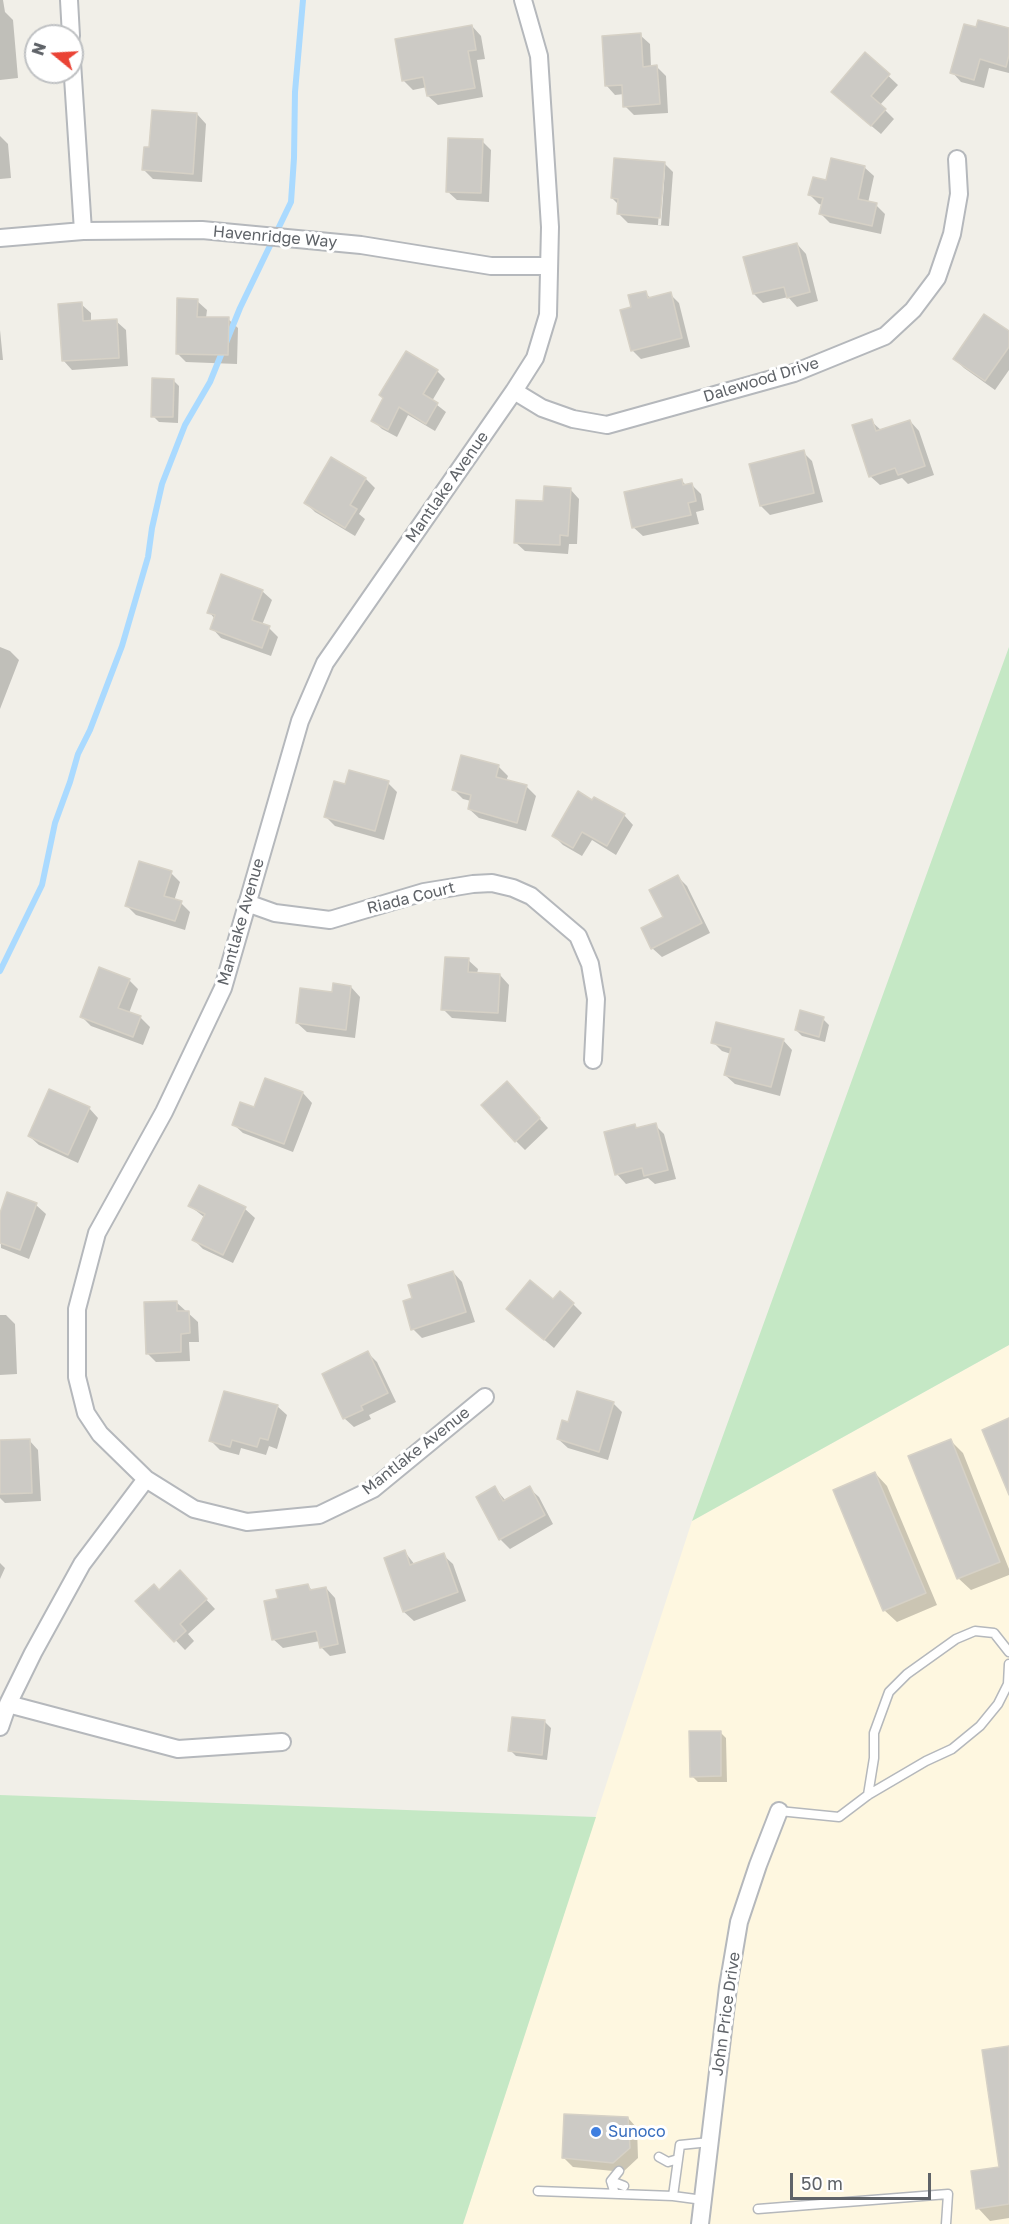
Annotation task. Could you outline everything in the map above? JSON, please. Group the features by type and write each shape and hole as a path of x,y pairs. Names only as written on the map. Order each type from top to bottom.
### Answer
{"street":[{"path":"69,0 70,24"},
{"name":"Mantlake Avenue","path":"485,1397 374,1488 319,1515 247,1522 195,1509 146,1479 99,1434 86,1413 77,1377 77,1309 97,1233 164,1112 223,988 300,721 325,663 514,391 535,358 543,338 548,315 549,227 539,56 523,0"},
{"path":"73,84 83,231"},
{"name":"Dalewood Drive","path":"514,391 542,408 573,419 608,425 794,373 885,336 913,310 937,278 952,234 959,194 957,159"},
{"name":"Havenridge Way","path":"0,238 83,231 202,230 361,245 491,266 549,266"},
{"name":"Riada Court","path":"247,903 275,913 300,918 330,920 424,892 473,884 492,884 513,888 531,896 578,936 590,964 596,999 593,1060"},
{"path":"0,1727 8,1704 33,1653 82,1564 146,1479"},
{"path":"8,1704 178,1749 282,1742"},
{"name":"John Price Drive","path":"700,2224 728,1987 739,1922 779,1810"}],"lane":[{"path":"868,1795 874,1758 874,1733 889,1692 931,1655 975,1631 994,1633 1009,1652"},
{"path":"779,1810 839,1817 868,1795 926,1761 952,1749 980,1726 998,1704 1008,1684 1009,1664"},
{"path":"673,2196 680,2145 710,2142"},
{"path":"659,2157 668,2162 678,2159"},
{"path":"665,2171 668,2162"},
{"path":"611,2181 619,2171"},
{"path":"611,2181 615,2194"},
{"path":"611,2181 624,2186"},
{"path":"538,2191 673,2196 703,2200"},
{"path":"758,2209 948,2194 946,2224"}],"shaded area":[{"path":"1009,1345 1009,2224 463,2224 692,1521"}],"green space":[{"path":"1009,647 1009,1345 692,1521"},
{"path":"0,1795 596,1817 463,2224 0,2224"}],"building":[{"path":"978,20 1009,28 1009,55 1006,67 980,59 974,80 950,73 964,24 976,27"},
{"path":"472,25 476,50 468,51 475,88 427,96 423,77 402,81 395,39"},
{"path":"641,33 643,67 657,65 660,104 623,107 622,85 605,86 602,36"},
{"path":"865,52 890,74 871,96 886,109 871,126 831,92"},
{"path":"152,110 197,113 193,174 142,170 144,147 149,147"},
{"path":"448,138 483,139 481,193 446,192"},
{"path":"614,158 665,162 660,218 617,214 618,199 611,198"},
{"path":"831,158 865,166 858,199 877,203 872,226 819,214 823,198 808,195 813,177 826,180"},
{"path":"797,243 810,292 787,298 784,287 753,294 743,257"},
{"path":"646,291 648,298 671,292 682,338 631,351 620,310 631,307 628,295"},
{"path":"177,298 198,299 197,317 229,317 228,355 176,354"},
{"path":"82,302 83,321 117,319 119,358 62,361 58,304"},
{"path":"984,314 1009,331 1009,347 985,381 953,359"},
{"path":"406,351 438,370 423,394 438,403 426,424 399,407 388,430 371,421 383,398 379,395"},
{"path":"152,378 174,379 173,417 151,417"},
{"path":"872,419 876,431 910,420 925,466 898,475 895,468 869,477 852,425"},
{"path":"804,450 814,493 760,506 749,464"},
{"path":"331,457 366,478 350,505 357,509 345,528 304,503"},
{"path":"682,479 683,485 692,483 696,501 688,503 691,515 632,528 624,492"},
{"path":"544,486 571,488 568,536 560,535 560,545 514,543 516,500 543,501"},
{"path":"221,574 263,590 252,620 270,626 262,648 210,629 215,615 207,613"},
{"path":"461,755 499,765 496,777 527,785 517,823 468,809 471,795 452,790"},
{"path":"349,770 389,781 375,831 324,817 334,781 345,784"},
{"path":"578,791 592,800 594,797 625,814 607,846 582,832 573,848 552,836"},
{"path":"139,861 172,871 164,896 182,901 175,921 125,906"},
{"path":"678,875 702,923 651,949 641,928 663,917 649,890"},
{"path":"445,957 469,958 468,972 500,974 498,1013 441,1010"},
{"path":"99,967 130,979 118,1008 141,1016 133,1037 80,1017"},
{"path":"333,983 351,986 346,1030 296,1023 300,988 332,992"},
{"path":"800,1010 824,1017 819,1037 795,1030"},
{"path":"716,1022 784,1039 771,1087 724,1075 731,1048 711,1043"},
{"path":"265,1078 303,1092 284,1144 232,1125 240,1102 254,1107"},
{"path":"507,1081 540,1118 515,1142 481,1105"},
{"path":"49,1089 90,1107 68,1155 28,1136"},
{"path":"656,1123 668,1170 644,1176 642,1168 615,1175 604,1132 635,1124 636,1128"},
{"path":"199,1185 246,1207 223,1255 192,1240 205,1214 188,1206"},
{"path":"7,1192 37,1203 20,1250 0,1243 0,1213"},
{"path":"453,1271 466,1312 411,1330 403,1301 412,1298 408,1285"},
{"path":"530,1280 553,1299 560,1291 574,1303 544,1340 506,1309"},
{"path":"177,1301 177,1311 189,1311 190,1333 181,1334 181,1352 146,1354 144,1302"},
{"path":"368,1351 388,1393 361,1406 363,1410 343,1419 322,1374"},
{"path":"224,1391 278,1405 268,1440 260,1438 257,1447 232,1440 230,1447 209,1441"},
{"path":"577,1391 614,1402 599,1452 557,1439 562,1420 568,1422"},
{"path":"1009,1418 1009,1495 982,1430"},
{"path":"30,1439 32,1493 0,1494 0,1440"},
{"path":"951,1439 1000,1562 957,1579 908,1456"},
{"path":"875,1472 926,1593 883,1611 833,1490"},
{"path":"495,1486 503,1501 530,1486 545,1515 499,1540 476,1497"},
{"path":"405,1550 410,1565 444,1553 458,1592 403,1612 384,1558"},
{"path":"180,1570 207,1599 180,1624 186,1631 174,1642 135,1601 154,1584 159,1590"},
{"path":"308,1584 310,1590 326,1587 338,1644 320,1648 316,1631 272,1640 264,1601 278,1598 276,1590"},
{"path":"512,1717 545,1720 542,1755 508,1751"},
{"path":"689,1731 721,1731 721,1776 690,1777"},
{"path":"1009,2046 1009,2204 976,2209 971,2171 999,2167 982,2050"},
{"name":"Sunoco","path":"564,2114 628,2117 630,2148 613,2163 562,2158"}],"waterway":[{"path":"0,971 42,885 55,823 78,754 90,730 122,646 148,557 162,484 185,425 210,382 240,308 291,202 295,92 303,0"}],"place":[{"name":"Sunoco","path":"596,2132"}]}
